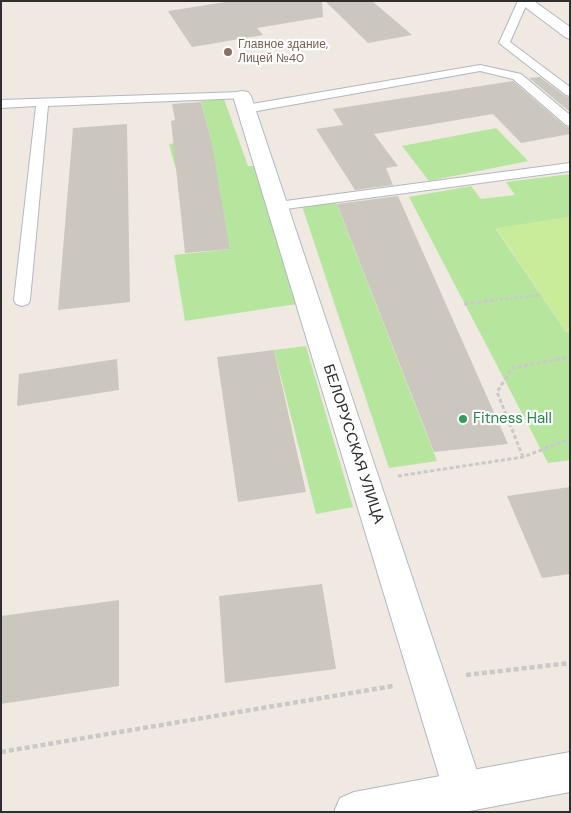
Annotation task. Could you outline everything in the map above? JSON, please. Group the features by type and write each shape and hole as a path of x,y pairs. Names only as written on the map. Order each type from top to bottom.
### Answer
{"street":[{"path":"524,1 570,34"},
{"name":"БЕЛОРУССКАЯ УЛИЦА","path":"244,103 467,802"},
{"path":"354,812 467,802 570,772"}],"lane":[{"path":"524,1 504,43 570,92"},
{"path":"1,104 244,103 480,68 517,76 570,122"},
{"path":"22,300 42,103"},
{"path":"278,206 570,167"}],"path":[{"path":"464,304 541,295"},
{"path":"523,457 497,392 512,368 570,357"},
{"path":"365,481 523,457 570,439"},
{"path":"1,752 428,680 570,663"}],"green space":[{"path":"224,99 248,166 256,166 297,304 185,321 174,255 230,249 216,170 177,173 169,144 211,139 201,101"},
{"path":"496,128 528,161 429,181 402,146"},
{"path":"570,174 570,217 496,229 566,332 570,332 570,460 548,463 409,197 471,186 481,199 515,195 506,182"},
{"path":"336,202 437,461 389,468 302,206"},
{"path":"570,217 570,331 566,332 496,228"},
{"path":"306,346 353,507 316,514 274,350"}],"building":[{"path":"232,1 322,1 323,17 257,28 263,35 192,47 168,11"},
{"path":"325,1 372,1 412,35 368,43"},
{"path":"540,77 570,98 570,112 529,78"},
{"path":"513,81 565,126 570,128 570,134 521,143 493,114 374,134 398,166 386,168 393,185 355,190 316,129 343,125 333,109"},
{"path":"201,102 211,139 230,249 185,253 171,121 175,120 172,104"},
{"path":"127,124 130,302 58,310 73,128"},
{"path":"398,196 508,444 434,452 337,204"},
{"path":"274,350 306,492 238,502 217,357"},
{"path":"117,359 119,390 17,406 19,374"},
{"path":"570,487 570,574 542,578 507,496"},
{"path":"322,584 336,669 225,683 219,596"},
{"path":"119,600 119,686 1,704 1,616"}],"place":[{"name":"Главное здание, Лицей №40","path":"228,52"},
{"name":"Fitness Hall","path":"463,419"}]}
